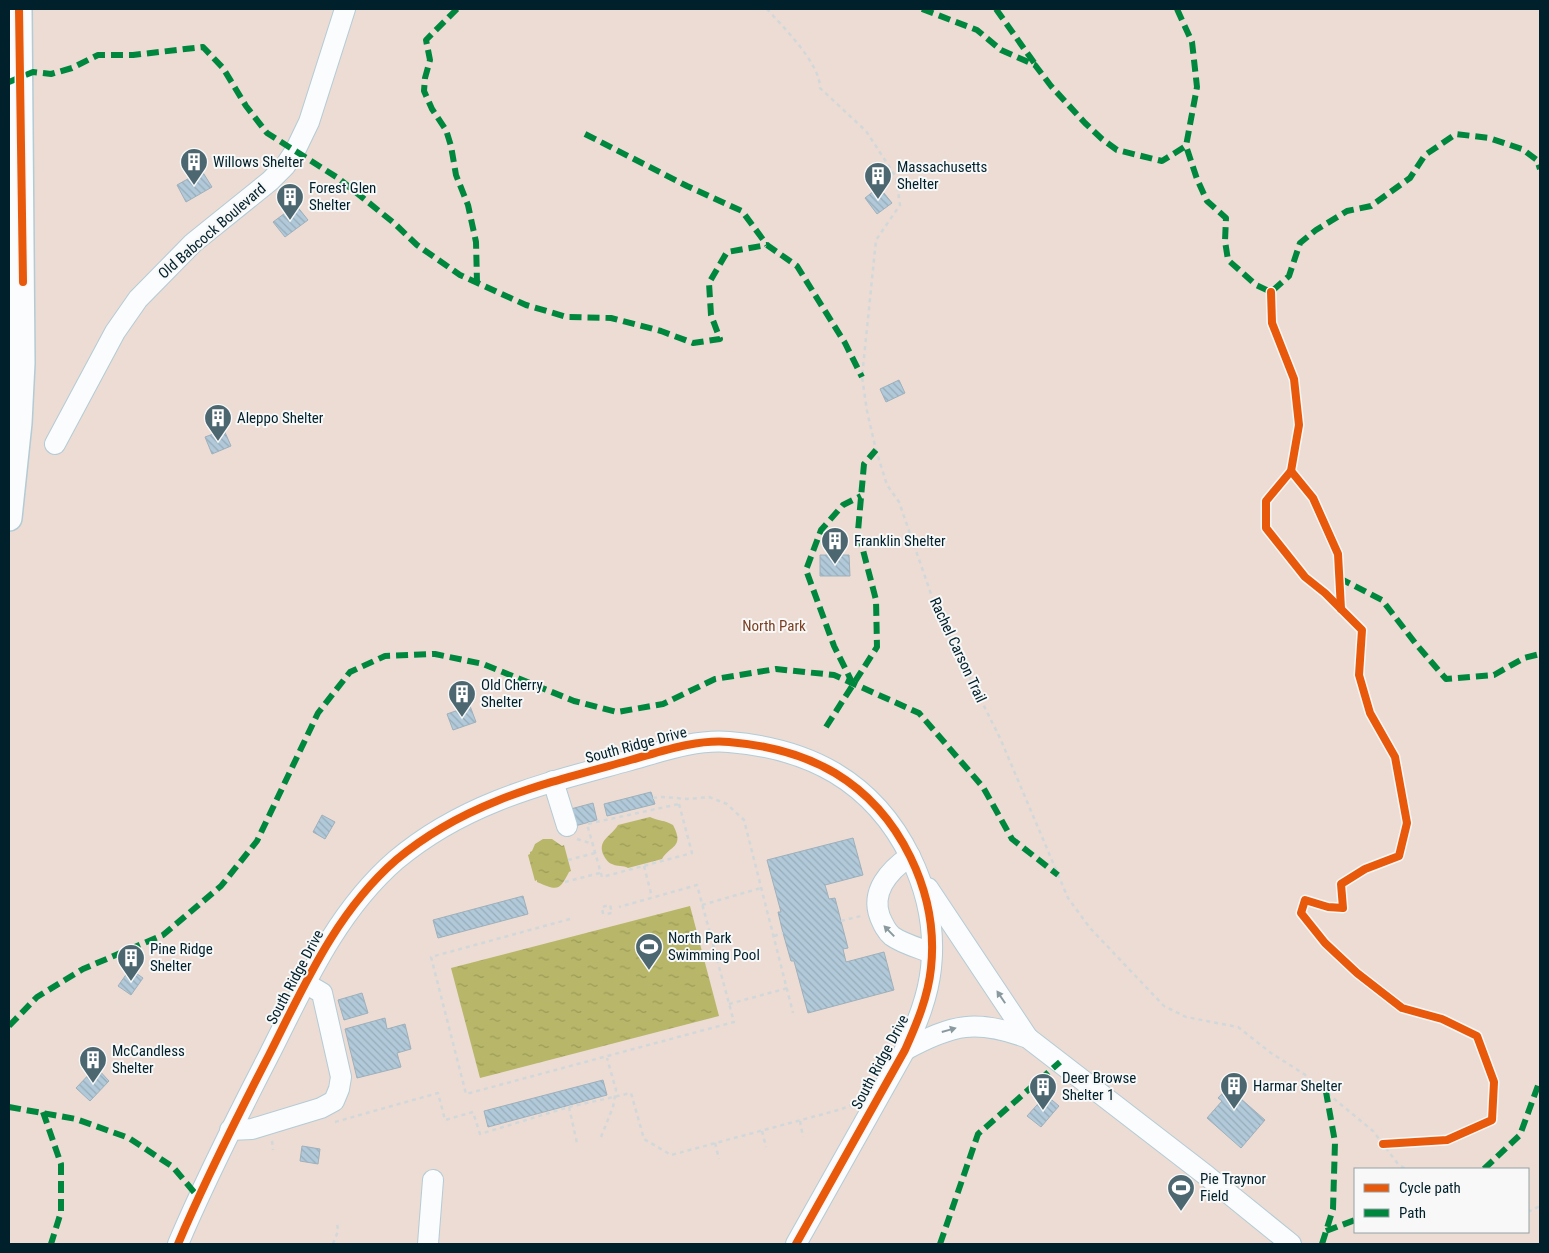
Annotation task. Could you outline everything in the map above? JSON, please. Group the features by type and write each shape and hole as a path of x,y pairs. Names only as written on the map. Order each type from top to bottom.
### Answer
{"main road":[{"path":"9,518 20,424 22,363 16,280 20,122 19,9"}],"street":[{"name":"Old Babcock Boulevard","path":"55,444 115,332 138,299 193,244 270,181 285,166 296,151 309,122 345,9"},
{"name":"South Ridge Drive","path":"178,1244 230,1130 305,983 338,926 356,902 396,860 422,841 470,812 505,796 553,781 695,744 726,741 776,749 810,760 837,774 858,791 876,808 900,836 919,874 1028,1038"},
{"path":"553,781 567,826"},
{"path":"910,856 896,866 882,885 878,892 878,911 882,924 894,937 932,953"},
{"name":"South Ridge Drive","path":"796,1244 905,1050 925,1002 932,953 928,907 919,874"},
{"path":"230,1130 252,1129 322,1108 334,1101 341,1077 322,993 305,983"},
{"name":"South Ridge Drive","path":"905,1050 928,1037 949,1029 968,1026 1004,1029 1028,1038 1207,1176 1291,1244"},
{"path":"428,1244 433,1180"}],"path":[{"path":"653,798 689,799 709,797 727,804 744,820 794,1013"},
{"path":"679,804 692,853 602,877 595,853 587,824 679,804"},
{"path":"568,860 595,853"},
{"path":"644,866 652,897"},
{"path":"565,882 600,873"},
{"path":"570,919 431,957 466,1094 734,1022 697,885 618,907"},
{"path":"702,905 761,888"},
{"path":"841,921 878,911"},
{"path":"774,936 783,934"},
{"path":"729,1004 788,988"},
{"path":"601,1137 613,1107 616,1090 607,1057"},
{"path":"327,1124 438,1093 445,1120 473,1112 480,1134 568,1107 631,1094 644,1139 671,1155 800,1121 851,1105 851,1108"},
{"path":"568,1107 577,1144"},
{"path":"800,1121 804,1137"},
{"path":"762,1131 766,1147"},
{"path":"264,1142 272,1140 273,1150"},
{"path":"714,1143 719,1159"},
{"path":"1383,1144 1392,1143"},
{"path":"333,1244 338,1231 337,1223"}],"green space":[{"name":"North Park","path":"9,9 1540,9 1540,1244 9,1244"}],"water":[{"path":"650,817 673,825 676,832 677,842 662,859 628,868 608,862 602,851 603,842 618,825"},
{"path":"543,839 552,839 562,846 564,845 571,871 557,888 549,887 537,882 537,880 535,881 528,855 535,844"},
{"path":"690,906 719,1016 480,1078 451,968"}],"building":[{"name":"Willows Shelter","path":"202,171 212,187 186,202 177,185"},
{"name":"Massachusetts Shelter","path":"879,187 892,203 877,214 865,198"},
{"name":"Forest Glen Shelter","path":"296,205 308,220 285,237 273,222"},
{"path":"899,380 905,393 886,402 880,389"},
{"name":"Aleppo Shelter","path":"224,430 231,446 212,454 205,437"},
{"name":"Franklin Shelter","path":"820,555 849,555 850,576 820,576"},
{"name":"Old Cherry Shelter","path":"470,706 476,722 453,730 447,714"},
{"path":"651,792 655,804 607,816 604,804"},
{"path":"593,803 597,820 571,827 567,810"},
{"path":"322,815 335,822 325,839 313,832"},
{"name":"North Park Swimming Pool","path":"853,838 863,875 825,885 829,899 835,898 848,948 843,949 846,962 884,952 894,990 808,1013 794,961 791,961 783,933 778,912 781,912 767,860"},
{"path":"523,896 528,914 438,938 433,920"},
{"name":"Pine Ridge Shelter","path":"130,969 143,978 131,995 118,986"},
{"path":"362,993 368,1013 344,1020 338,1000"},
{"path":"385,1018 387,1029 405,1024 411,1049 397,1053 401,1067 357,1078 345,1029"},
{"name":"McCandless Shelter","path":"96,1067 109,1081 90,1101 76,1088"},
{"path":"603,1080 607,1095 488,1127 484,1111"},
{"name":"Harmar Shelter","path":"1234,1081 1246,1091 1240,1098 1265,1120 1241,1148 1207,1118 1222,1101 1218,1098"},
{"name":"Deer Browse Shelter 1","path":"1046,1095 1059,1106 1041,1127 1027,1116"},
{"path":"302,1146 320,1149 318,1164 300,1161"}],"marked path":[{"path":"457,9 426,40 430,60 424,91 432,109 446,130 456,175 468,205 476,242 477,282"},
{"path":"922,9 977,30 1001,50 1035,65 1051,86 1085,123 1117,150 1162,161 1186,146 1207,201 1226,218 1225,241 1228,260 1256,285 1271,292 1289,276 1300,243 1316,230 1347,211 1371,206 1410,178 1425,155 1456,134 1489,138 1522,149 1537,160 1540,169"},
{"path":"996,9 1035,64"},
{"path":"1177,9 1192,42 1197,87 1186,146"},
{"path":"9,82 33,72 51,74 72,68 98,55 133,55 203,47 223,68 246,106 267,133 338,178 394,223 417,245 460,275 526,305 567,317 611,318 661,331 693,343 720,339 711,315 709,283 727,252 767,245 797,266 845,343 862,377"},
{"path":"585,134 687,186 742,211 767,245"},
{"path":"826,727 877,647 876,600 858,531 864,464 876,450"},
{"path":"853,684 834,646 806,570 821,530 843,505 861,496"},
{"path":"1339,578 1382,600 1446,679 1494,675 1524,658 1540,654"},
{"path":"9,1026 37,997 83,969 163,935 221,886 257,841 318,713 350,672 385,656 435,654 483,664 574,701 617,712 663,704 715,679 776,669 834,675 919,713 983,787 1012,839 1058,875"},
{"path":"940,1244 978,1134 1060,1062"},
{"path":"1485,1168 1520,1135 1540,1080"},
{"path":"1322,1244 1333,1209 1335,1142 1326,1092"},
{"path":"9,1107 76,1119 129,1138 173,1167 199,1198"},
{"path":"43,1112 61,1164 61,1212 51,1244"},
{"path":"1326,1231 1354,1220"}],"cycle path":[{"path":"19,9 23,282"},
{"path":"1271,292 1272,323 1294,379 1299,425 1291,471 1266,501 1266,528 1305,577 1325,593 1362,630 1359,675 1370,713 1395,757 1407,823 1399,856 1365,869 1341,884 1343,908 1328,907 1305,900 1301,913 1325,943 1357,973 1402,1008 1442,1019 1477,1036 1494,1082 1492,1120 1447,1140 1383,1144"},
{"path":"1291,471 1313,498 1338,554 1341,609"},
{"path":"178,1244 233,1125 323,951 339,926 375,880 396,860 422,840 449,823 477,809 506,797 565,778 665,750 703,742 757,745 784,751 823,766 858,790 879,809 896,832 910,857 929,911 932,940 931,968 925,1000 918,1020 905,1050 796,1244"}],"place":[{"name":"Willows Shelter","path":"194,186"},
{"name":"Massachusetts Shelter","path":"878,200"},
{"name":"Forest Glen Shelter","path":"290,221"},
{"name":"Aleppo Shelter","path":"218,442"},
{"name":"Franklin Shelter","path":"835,565"},
{"name":"Old Cherry Shelter","path":"462,718"},
{"name":"North Park Swimming Pool","path":"649,971"},
{"name":"Pine Ridge Shelter","path":"131,982"},
{"name":"McCandless Shelter","path":"93,1084"},
{"name":"Harmar Shelter","path":"1234,1110"},
{"name":"Deer Browse Shelter 1","path":"1043,1111"},
{"name":"Pie Traynor Field","path":"1181,1212"}]}
